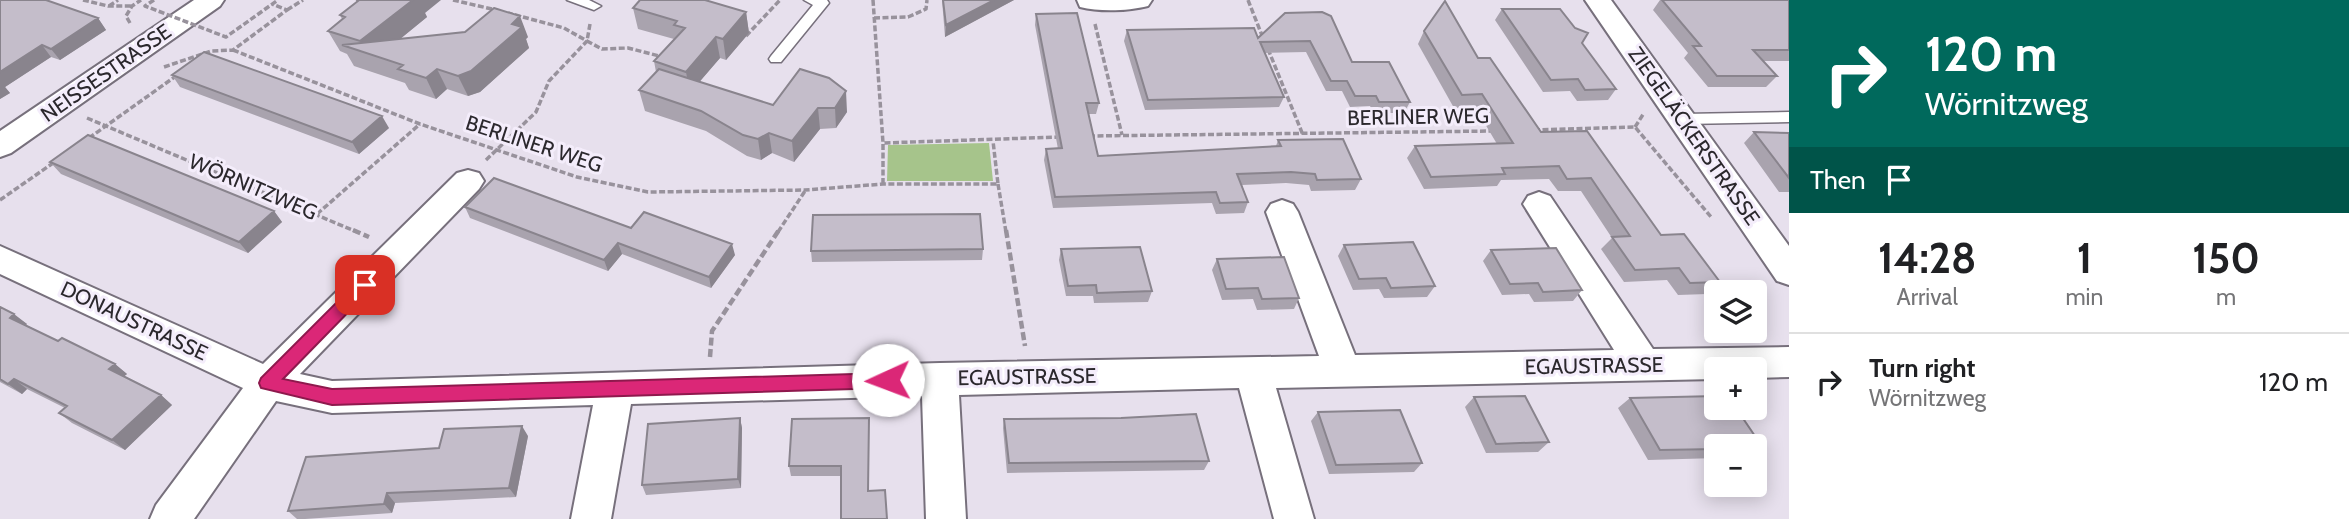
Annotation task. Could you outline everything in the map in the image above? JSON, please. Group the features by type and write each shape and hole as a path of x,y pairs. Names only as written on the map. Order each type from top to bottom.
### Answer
{"street":[{"name":"NEISSESTRASSE","path":"0,146 211,0"},
{"path":"1089,1 1139,0"},
{"name":"ZIEGELÄCKERSTRASSE","path":"1598,0 1789,272"},
{"path":"170,519 268,383 468,181"},
{"path":"1539,204 1643,365"},
{"path":"1282,212 1343,371"},
{"name":"DONAUSTRASSE","path":"0,260 268,383"},
{"name":"EGAUSTRASSE","path":"268,383 332,397 940,379 1789,362"},
{"path":"1253,372 1294,519"},
{"path":"940,379 946,519"},
{"path":"591,519 615,389"}],"lane":[{"path":"574,0 594,6"},
{"path":"776,59 822,3 811,0"},
{"path":"1684,119 1789,117"}],"path":[{"path":"83,0 108,6 132,6 141,0"},
{"path":"108,6 118,0"},
{"path":"155,0 145,6 226,37 278,0"},
{"path":"233,50 303,0"},
{"path":"453,0 564,28 602,49 628,48 664,57 675,54"},
{"path":"742,42 780,0"},
{"path":"873,0 883,143 883,184"},
{"path":"874,18 904,18 920,13 926,9 927,0"},
{"path":"1248,0 1303,135"},
{"path":"1089,1 1122,135"},
{"path":"272,4 288,10"},
{"path":"468,181 496,149 536,112 549,80 587,41 594,6"},
{"name":"BERLINER WEG","path":"155,71 211,51 233,50 419,124 577,177 648,192 806,190 883,184 998,184"},
{"path":"190,66 211,51"},
{"path":"86,140 180,73"},
{"path":"317,214 419,124"},
{"name":"WÖRNITZWEG","path":"108,125 399,250"},
{"path":"1524,130 1635,127 1711,216 1722,224"},
{"name":"BERLINER WEG","path":"1083,137 1497,131"},
{"path":"883,143 1070,137"},
{"path":"993,141 1030,377"},
{"path":"0,200 65,155"},
{"path":"706,386 712,331 806,190"}],"green space":[{"path":"989,143 993,181 887,181 888,145"}],"building":[{"path":"0,0 46,0 98,18 51,49 42,45 0,72"},
{"path":"357,0 413,0 360,41 328,31 345,17 340,15"},
{"path":"640,0 705,0 746,12 723,39 716,37 686,72 654,61 685,28 674,25 677,21 633,8"},
{"path":"943,0 994,0 946,25"},
{"path":"1662,0 1789,0 1789,50 1753,50 1777,76 1717,76 1693,46 1701,46"},
{"path":"1445,1 1478,58 1490,58 1541,132 1587,131 1661,235 1684,234 1718,280 1690,283 1679,268 1635,270 1612,237 1630,236 1591,178 1567,179 1559,166 1502,168 1505,174 1431,177 1415,146 1513,143 1482,94 1462,95 1424,31"},
{"path":"494,8 520,16 512,24 522,27 471,71 458,76 437,69 426,78 398,69 403,65 342,45 465,32"},
{"path":"1502,9 1560,9 1575,28 1588,33 1582,43 1616,89 1585,90 1578,79 1551,80"},
{"path":"1322,12 1331,16 1352,62 1389,62 1410,102 1379,102 1376,96 1355,96 1347,81 1331,81 1310,41 1260,42 1284,97 1148,100 1127,30 1254,28 1258,38 1285,13"},
{"path":"1077,13 1099,103 1086,103 1098,156 1281,146 1278,140 1343,139 1361,179 1317,180 1315,174 1291,172 1237,174 1248,202 1220,203 1216,192 1055,197 1046,149 1062,148 1036,14"},
{"path":"204,52 382,116 352,142 172,75"},
{"path":"659,69 773,105 800,69 829,78 846,91 835,108 818,108 792,141 769,133 758,139 743,135 701,111 639,90"},
{"path":"1754,132 1789,133 1789,178"},
{"path":"88,135 274,211 239,242 50,162"},
{"path":"494,178 631,228 644,212 732,244 709,277 618,243 604,260 465,207"},
{"path":"980,214 983,249 811,251 813,215"},
{"path":"1413,242 1435,286 1391,288 1386,278 1359,279 1344,245"},
{"path":"1140,247 1152,291 1097,293 1096,285 1068,286 1061,249"},
{"path":"1556,248 1582,290 1543,292 1538,283 1510,284 1491,250"},
{"path":"1284,257 1299,298 1262,299 1258,288 1226,289 1217,259"},
{"path":"0,307 14,314 10,318 58,341 62,338 115,364 109,369 161,395 112,440 59,413 67,406 14,379 8,384 0,379"},
{"path":"1525,396 1549,442 1496,444 1474,397"},
{"path":"1704,396 1704,420 1744,420 1754,434 1704,434 1704,449 1660,450 1630,398"},
{"path":"1400,410 1422,463 1336,465 1318,412"},
{"path":"1196,414 1209,461 1009,463 1004,419"},
{"path":"740,418 738,479 642,485 648,424"},
{"path":"869,418 868,491 885,490 887,519 841,519 841,466 789,466 792,419"},
{"path":"522,426 509,488 387,493 384,504 288,511 306,457 439,448 444,429"}],"route":[{"path":"365,285 268,383 332,397 888,380"}]}
